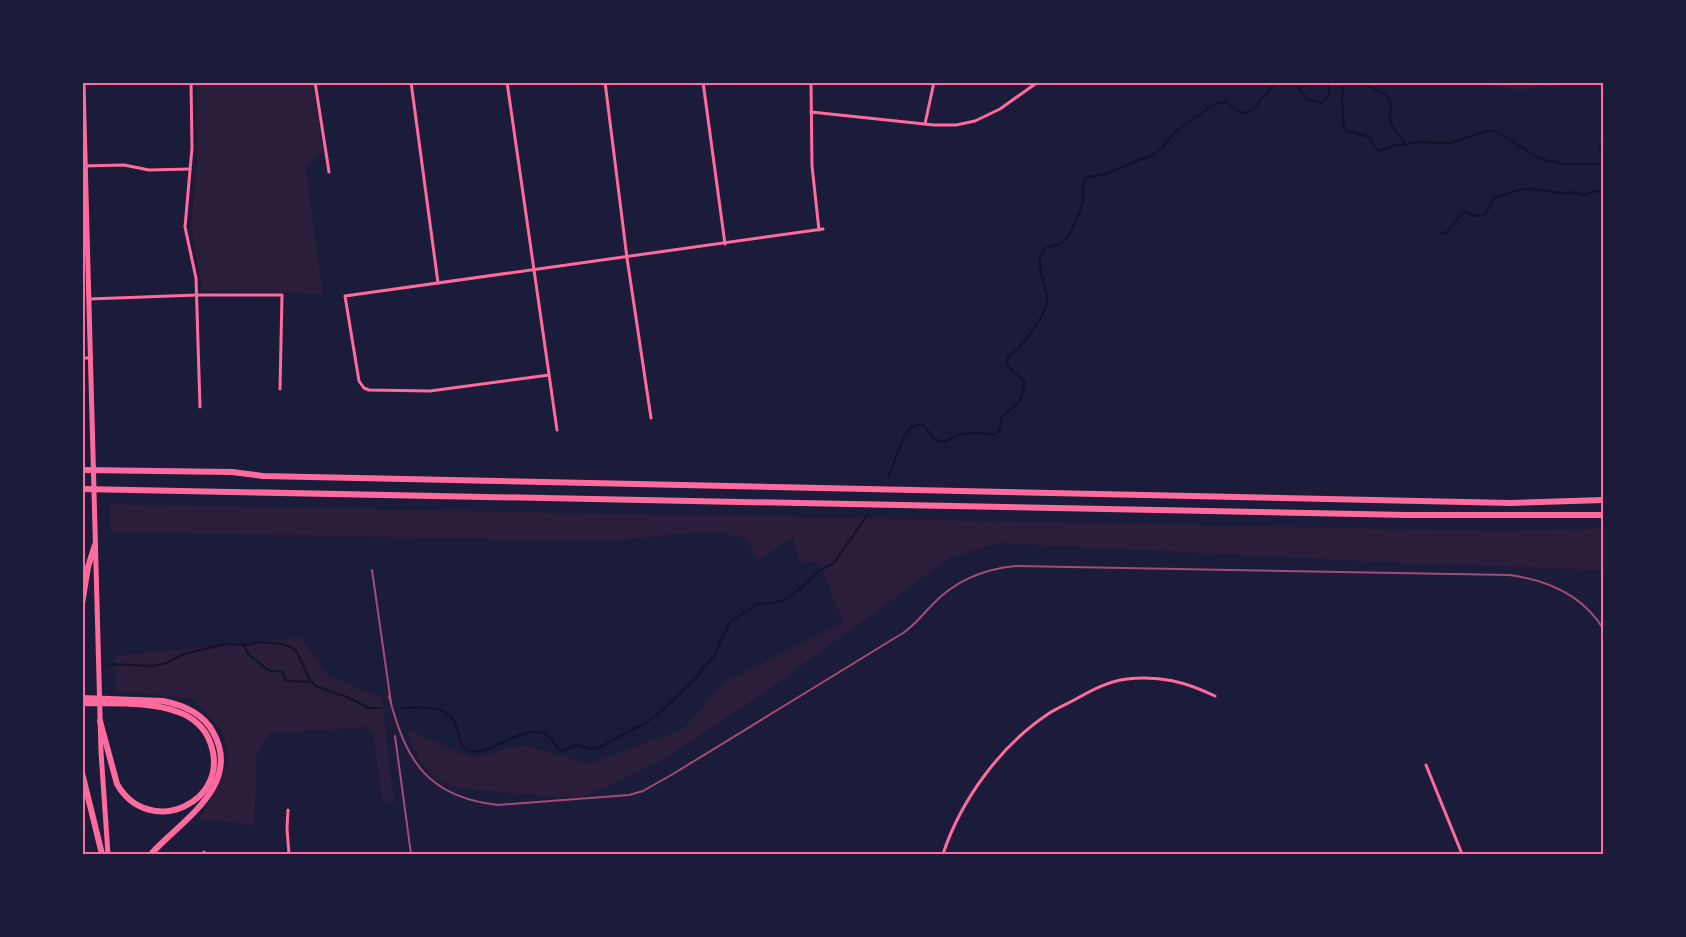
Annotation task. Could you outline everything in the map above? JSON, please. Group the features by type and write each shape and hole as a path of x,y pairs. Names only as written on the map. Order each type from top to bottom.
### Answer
{"highway":[{"path":"82,468 346,478 1499,503 1604,500"},
{"path":"82,489 1407,515 1604,515"},
{"path":"82,604 88,567 95,545"},
{"path":"82,698 160,707 175,710 189,717 206,733 213,752 213,771 205,790 193,802 179,810 155,812 127,798 120,791 114,775 100,721"},
{"path":"82,703 170,702 192,711 211,729 220,753 219,776 209,796 151,855"},
{"path":"82,773 102,855"}],"main road":[{"path":"83,82 85,262 91,358 100,721 108,855"}],"street":[{"path":"191,82 192,148 185,227 196,278 200,407"},
{"path":"315,82 329,172"},
{"path":"411,82 438,283"},
{"path":"507,82 556,430"},
{"path":"605,82 627,258 651,418"},
{"path":"703,82 725,243"},
{"path":"549,375 430,391 369,390 359,381 345,296 821,230 812,166 811,82"},
{"path":"925,124 934,82"},
{"path":"811,111 925,124 956,125 975,121 1000,110 1038,82"},
{"path":"84,166 124,165 149,170 190,169"},
{"path":"89,299 197,295 282,296 280,389"},
{"path":"82,358 91,358"},
{"path":"943,855 953,829 978,784 1008,750 1048,714 1090,691 1125,679 1170,679 1194,686 1215,696"},
{"path":"1426,765 1462,855"},
{"path":"288,810 289,855"}],"shaded area":[{"path":"197,83 313,83 323,151 305,165 323,294 202,291 191,226 197,161"},
{"path":"1481,83 1580,83 1518,90"},
{"path":"110,504 1506,531 1603,528 1604,570 1380,562 999,543 951,557 762,694 659,762 580,798 461,789 438,781 418,759 406,729 472,758 524,745 589,764 682,730 724,683 843,622 819,562 800,561 792,538 759,560 745,538 712,531 606,541 111,532"},
{"path":"301,638 329,676 382,698 394,804 382,799 373,733 366,727 270,733 256,756 255,825 200,819 229,759 223,732 193,699 116,691 115,656"}],"waterway":[{"path":"888,477 904,437 911,427 922,424 935,439 944,442 961,434 993,435 1000,430 1001,418 1020,401 1025,382 1010,368 1007,360 1025,340 1046,306 1046,293 1040,270 1041,255 1045,248 1061,243 1069,234 1082,205 1083,185 1087,177 1107,174 1151,156 1161,149 1176,131 1216,103 1226,102 1238,111 1247,113 1276,82"},
{"path":"1292,82 1308,99 1322,103 1329,96 1329,82"},
{"path":"1299,89 1305,82"},
{"path":"1343,82 1344,127 1348,131 1368,137 1379,151 1418,142 1450,143 1489,130 1499,133 1537,157 1549,161 1565,164 1604,164"},
{"path":"1362,82 1388,97 1391,104 1390,119 1393,127 1406,144"},
{"path":"1604,137 1599,148 1604,154"},
{"path":"1442,233 1447,232 1462,213 1482,215 1487,211 1493,199 1521,189 1566,194 1573,192 1584,195 1593,191 1604,193"},
{"path":"402,708 420,707 444,712 455,723 461,744 470,752 489,749 515,737 533,732 546,734 563,751 575,745 590,749 598,748 647,722 665,708 714,657 731,621 759,603 768,604 784,600 819,571 834,563 868,514"},
{"path":"109,664 153,666 166,663 184,654 226,644 248,645 258,642 282,644 297,652 310,680 316,686 369,708 380,708"},
{"path":"244,645 248,654 268,670 283,672 286,681 312,682"},
{"path":"82,665 87,664"}],"railway":[{"path":"389,696 403,739 423,772 453,794 474,801 498,805 629,795 643,791 903,633 951,588 981,573 1016,566 1509,575 1551,585 1563,591 1586,607 1604,630"},
{"path":"372,570 391,703"},
{"path":"395,736 411,854"}]}
